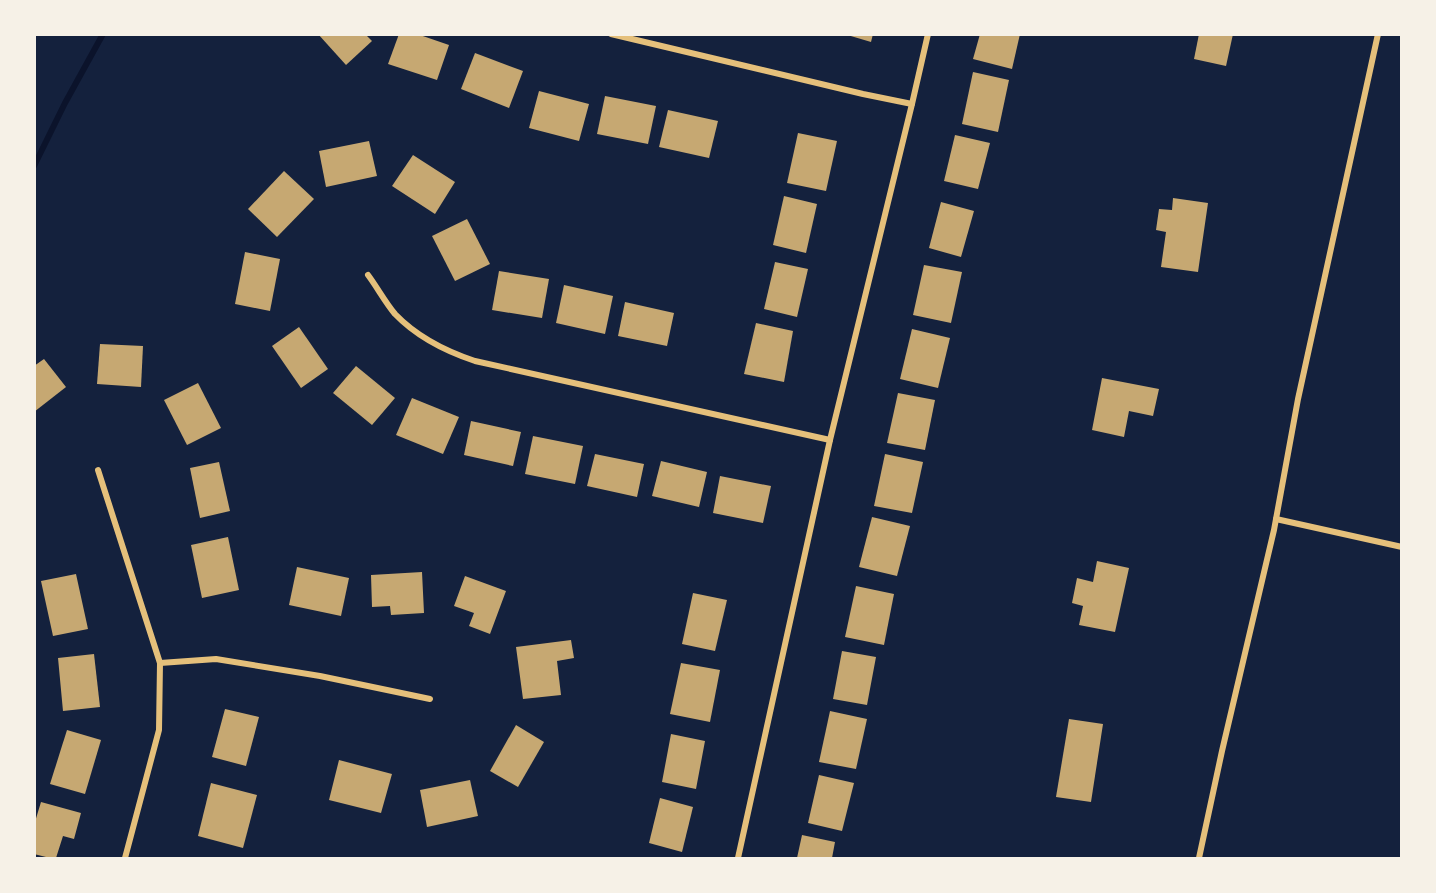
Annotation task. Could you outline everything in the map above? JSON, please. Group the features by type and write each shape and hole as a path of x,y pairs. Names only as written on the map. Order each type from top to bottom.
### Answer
{"street":[{"path":"611,34 912,104"},
{"path":"738,858 830,440 928,34"},
{"path":"1199,858 1276,519 1298,399 1378,34"},
{"path":"368,275 395,313 423,337 455,354 476,361 830,440"},
{"path":"98,470 160,663 159,730 125,858"},
{"path":"1276,519 1401,548"},
{"path":"160,663 216,659 320,676 430,699"}],"building":[{"path":"318,34 365,34 372,41 346,65"},
{"path":"399,34 417,34 449,45 437,80 388,64"},
{"path":"844,34 873,34 871,42"},
{"path":"980,34 1020,34 1012,69 973,59"},
{"path":"1199,34 1233,34 1226,66 1194,59"},
{"path":"475,53 523,71 509,108 461,89"},
{"path":"973,72 1009,80 998,132 962,124"},
{"path":"539,91 589,104 579,141 529,128"},
{"path":"605,96 656,106 648,144 597,134"},
{"path":"668,110 718,121 709,158 659,147"},
{"path":"798,133 837,141 826,191 787,183"},
{"path":"955,135 990,143 978,189 944,181"},
{"path":"369,141 377,176 326,187 319,151"},
{"path":"413,155 455,182 435,214 392,186"},
{"path":"284,171 314,199 277,237 248,209"},
{"path":"784,196 817,204 806,253 773,245"},
{"path":"1173,198 1208,203 1198,272 1161,267 1166,232 1156,230 1159,209 1172,210"},
{"path":"941,202 974,211 961,257 929,248"},
{"path":"467,219 490,264 455,281 432,236"},
{"path":"245,252 280,259 270,311 235,304"},
{"path":"775,262 808,269 797,317 764,309"},
{"path":"924,265 962,272 951,323 913,315"},
{"path":"499,271 549,279 542,318 492,310"},
{"path":"564,285 613,296 605,334 556,323"},
{"path":"625,302 674,313 667,346 618,336"},
{"path":"756,323 793,331 784,382 744,374"},
{"path":"299,327 328,369 301,388 272,346"},
{"path":"912,329 950,338 938,388 900,379"},
{"path":"100,344 143,346 141,387 97,384"},
{"path":"44,359 66,387 34,412 34,366"},
{"path":"356,366 395,398 372,425 333,393"},
{"path":"1102,378 1159,389 1153,416 1129,411 1124,437 1092,430"},
{"path":"198,383 221,428 187,445 164,400"},
{"path":"898,393 935,400 925,450 887,443"},
{"path":"412,398 459,417 443,454 396,435"},
{"path":"471,421 521,432 513,466 464,455"},
{"path":"533,436 583,446 575,484 525,474"},
{"path":"595,454 644,464 637,497 587,486"},
{"path":"885,454 923,462 912,513 874,506"},
{"path":"661,461 707,472 699,507 652,496"},
{"path":"219,462 230,511 200,518 190,468"},
{"path":"720,476 771,486 763,523 713,513"},
{"path":"872,517 910,526 897,576 859,567"},
{"path":"228,537 239,590 202,598 191,545"},
{"path":"1097,561 1129,568 1115,632 1079,625 1083,606 1072,603 1077,578 1093,582"},
{"path":"297,567 349,578 341,616 289,605"},
{"path":"422,572 424,613 391,615 390,606 372,607 371,575"},
{"path":"76,574 88,629 53,636 41,581"},
{"path":"465,576 506,591 490,634 469,626 474,613 454,606"},
{"path":"856,586 894,594 884,645 845,637"},
{"path":"693,593 727,600 715,651 682,644"},
{"path":"571,640 574,658 557,661 561,695 523,699 516,647"},
{"path":"842,651 876,657 867,705 833,699"},
{"path":"94,654 100,707 63,711 58,658"},
{"path":"681,663 720,670 710,722 670,714"},
{"path":"225,709 259,717 246,766 212,757"},
{"path":"830,711 867,719 856,769 819,762"},
{"path":"1069,719 1103,724 1091,802 1056,797"},
{"path":"516,725 544,742 518,787 490,771"},
{"path":"67,730 101,740 85,794 50,784"},
{"path":"671,734 705,741 696,789 662,782"},
{"path":"339,760 392,774 381,813 329,800"},
{"path":"819,775 854,783 842,831 808,823"},
{"path":"470,780 478,816 427,827 420,790"},
{"path":"211,783 257,795 243,848 198,836"},
{"path":"660,798 693,807 682,852 649,843"},
{"path":"41,802 81,813 74,839 63,836 56,858 34,854 34,825"},
{"path":"802,835 835,842 832,858 797,858"}],"waterway":[{"path":"34,166 103,34"}]}
